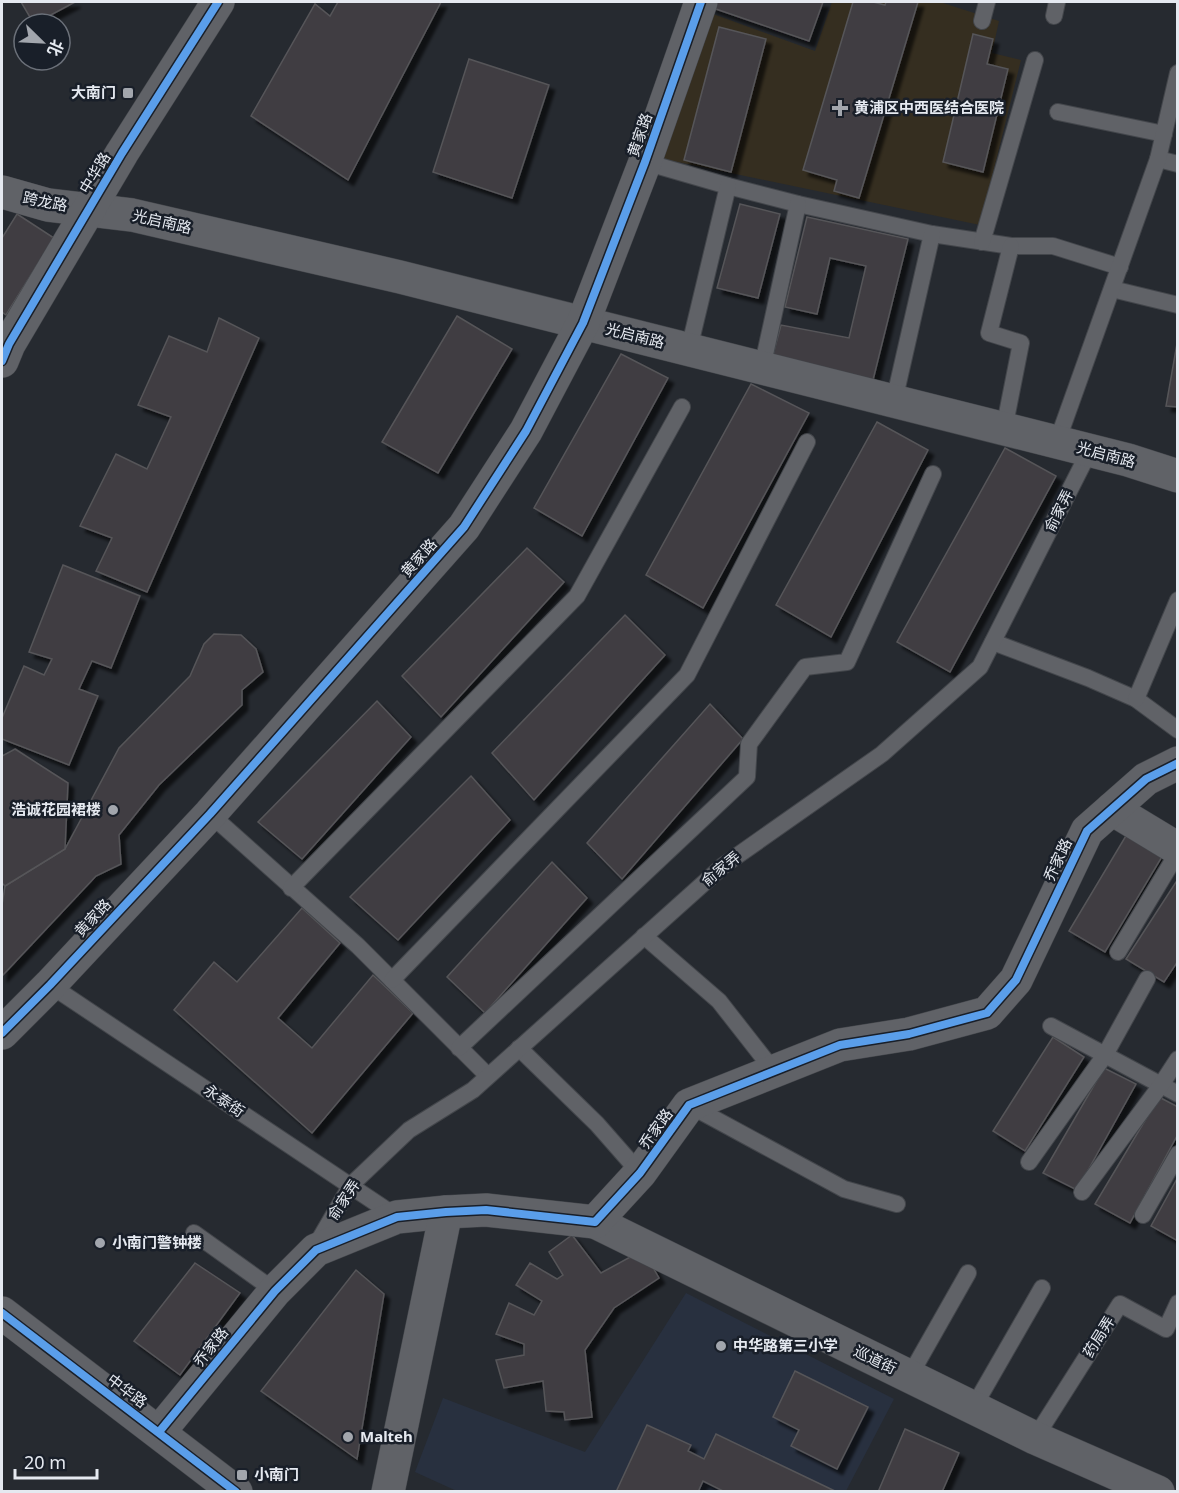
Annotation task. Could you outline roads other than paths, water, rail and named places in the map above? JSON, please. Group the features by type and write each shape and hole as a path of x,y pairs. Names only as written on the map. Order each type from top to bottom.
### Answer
{"street":[{"name":"中华路","path":"2,361 9,344 122,153 218,2"},
{"name":"黄家路","path":"2,1033 210,814 464,528 526,431 583,323 645,162 701,2"},
{"name":"跨龙路","path":"2,192 48,204 89,209"},
{"name":"光启南路","path":"89,209 132,215 354,266 1090,450 1178,476"},
{"name":"乔家路","path":"159,1432 275,1291 316,1250 397,1217 446,1212 486,1210 595,1222 640,1173 689,1105 840,1045 909,1034 987,1013 1016,980 1087,831 1146,779 1178,764"},
{"path":"1112,809 1178,850"},
{"path":"388,1491 446,1212"},
{"name":"巡道街","path":"595,1222 1035,1438 1158,1491"},
{"name":"中华路","path":"2,1313 236,1491"}],"lane":[{"path":"982,21 987,2"},
{"path":"982,242 1035,60"},
{"path":"1057,442 1158,159 1178,73"},
{"path":"1058,112 1164,134"},
{"path":"1158,159 1178,164"},
{"path":"645,162 798,204 932,234 1011,246 1053,246 1120,267"},
{"path":"689,349 728,186"},
{"path":"762,368 798,204"},
{"path":"894,401 932,234"},
{"path":"1004,429 1021,343 989,333 1011,246"},
{"path":"1112,289 1178,305"},
{"path":"291,888 578,596 682,407"},
{"path":"392,980 687,675 807,442"},
{"name":"俞家弄","path":"308,1258 351,1185 409,1130 473,1090 724,865 882,754 980,667 1090,450"},
{"path":"459,1048 747,777 749,744 805,667 847,662 933,474"},
{"path":"1136,699 1178,600"},
{"path":"993,642 1136,699 1178,730"},
{"path":"210,814 358,946 488,1076"},
{"path":"1118,952 1178,850"},
{"path":"644,936 719,1001 773,1071"},
{"path":"1029,1162 1105,1055 1147,979"},
{"name":"永泰街","path":"50,985 397,1217"},
{"path":"1051,1026 1178,1094"},
{"path":"519,1048 597,1124 640,1173"},
{"path":"1082,1192 1178,1059"},
{"path":"689,1105 844,1189 897,1204"},
{"path":"1143,1215 1178,1154"},
{"path":"194,1233 275,1291"},
{"path":"909,1377 968,1273"},
{"path":"973,1408 1042,1288"},
{"name":"药局弄","path":"1035,1438 1120,1304 1172,1334 1178,1303"}],"place":[{"name":"大南门","path":"128,93"},
{"name":"黄浦区中西医结合医院","path":"840,108"},
{"name":"浩诚花园裙楼","path":"113,810"},
{"name":"小南门警钟楼","path":"100,1243"},
{"name":"中华路第三小学","path":"721,1346"},
{"name":"Malteh","path":"348,1437"},
{"name":"小南门","path":"242,1475"}]}
